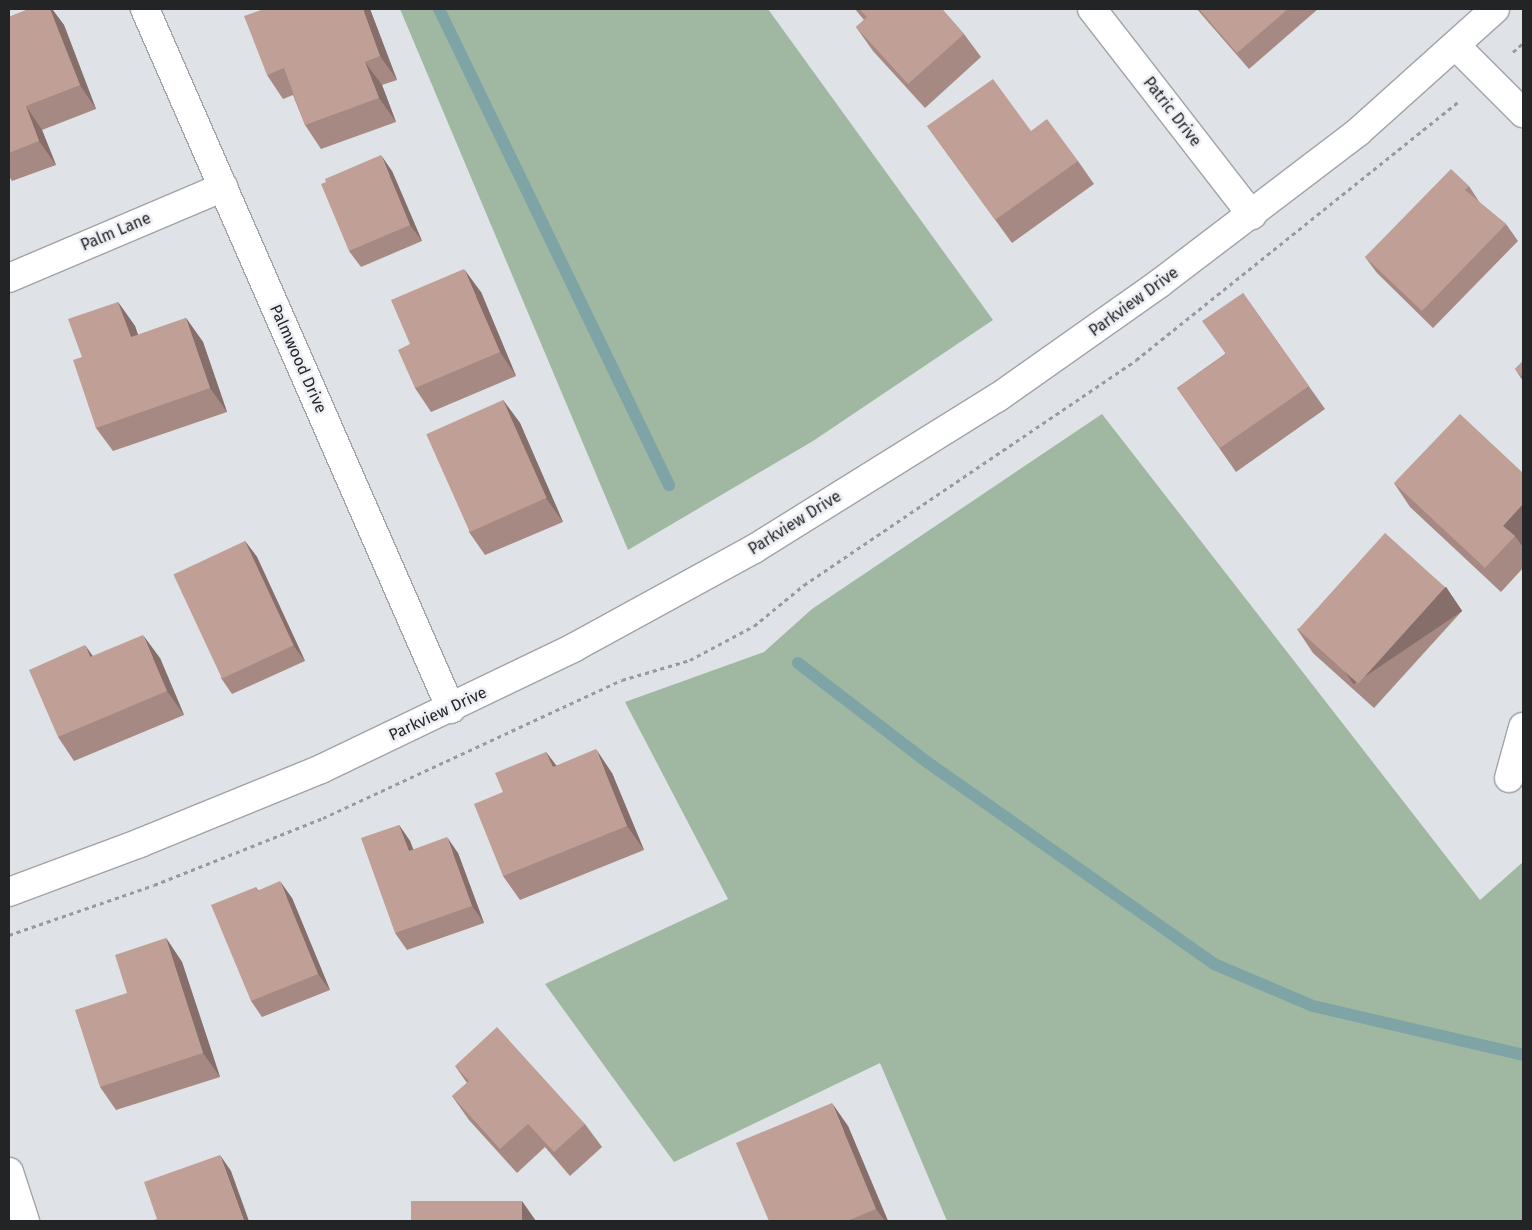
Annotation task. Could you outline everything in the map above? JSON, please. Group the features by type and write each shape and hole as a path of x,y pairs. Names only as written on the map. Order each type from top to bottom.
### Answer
{"street":[{"name":"Palmwood Drive","path":"145,9 452,709"},
{"name":"Patric Drive","path":"1092,9 1252,215"},
{"name":"Parkview Drive","path":"9,892 236,805 452,709 647,609 754,549 997,398 1252,215 1358,132 1495,9"},
{"path":"1456,46 1523,113"},
{"name":"Palm Lane","path":"9,278 223,187"},
{"path":"1509,778 1523,726"},
{"path":"9,1172 26,1221"}],"green space":[{"path":"400,9 768,9 993,320 813,441 628,550"},
{"path":"1102,414 1480,900 1523,862 1523,1221 947,1221 880,1063 674,1162 545,984 728,899 625,702 764,652 812,609"}],"building":[{"path":"29,9 50,9 80,85 26,106 39,141 9,153 9,17"},
{"path":"264,9 363,9 380,56 365,62 379,98 305,125 284,68 267,75 244,16"},
{"path":"859,9 942,9 964,34 908,84 856,27 867,17"},
{"path":"1199,9 1288,9 1237,53"},
{"path":"993,79 1031,131 1047,119 1078,161 995,220 927,126"},
{"path":"381,155 410,225 349,251 321,184 326,182 325,179"},
{"path":"1451,169 1469,186 1465,190 1506,224 1422,311 1365,257"},
{"path":"464,269 500,352 415,388 398,350 410,344 391,300"},
{"path":"1243,293 1309,386 1220,448 1177,388 1226,354 1202,321"},
{"path":"118,302 131,337 186,318 210,388 96,428 73,360 82,357 68,319"},
{"path":"1523,361 1523,378 1515,369"},
{"path":"503,400 547,498 470,532 426,434"},
{"path":"1460,414 1523,473 1523,504 1503,526 1515,536 1485,568 1394,483"},
{"path":"1385,533 1445,587 1358,684 1298,630"},
{"path":"245,541 294,645 222,679 173,574"},
{"path":"143,635 167,691 58,737 29,670 85,645 90,657"},
{"path":"596,749 627,826 503,876 474,804 503,792 495,773 546,752 553,767"},
{"path":"399,825 409,851 447,837 472,906 395,933 361,838"},
{"path":"280,881 318,974 251,1001 211,905 256,887 257,891"},
{"path":"166,938 203,1053 100,1087 75,1010 127,993 115,955"},
{"path":"497,1027 585,1124 554,1152 528,1124 500,1149 452,1096 469,1081 455,1066"},
{"path":"832,1103 876,1209 847,1221 769,1221 736,1143"},
{"path":"220,1155 244,1221 150,1221 157,1219 144,1182"},
{"path":"411,1201 522,1201 522,1221 411,1221"}],"waterway":[{"path":"439,9 669,485"},
{"path":"798,663 927,762 1214,964 1313,1006 1523,1055"}]}
